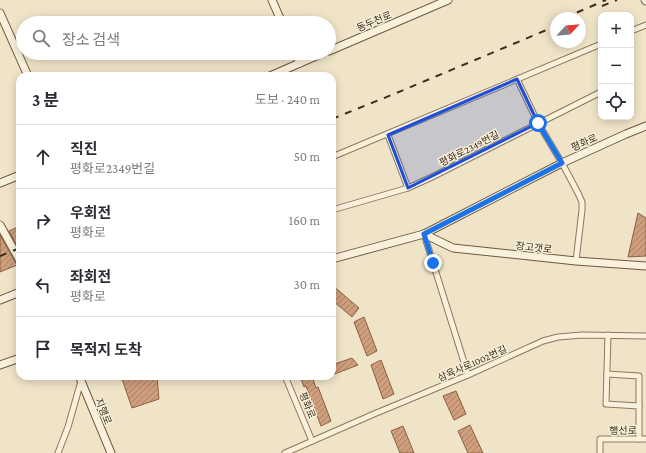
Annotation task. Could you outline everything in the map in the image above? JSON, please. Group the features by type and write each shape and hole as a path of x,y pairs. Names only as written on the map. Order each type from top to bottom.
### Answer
{"street":[{"path":"272,0 279,16"},
{"name":"동두천로","path":"336,47 448,0"},
{"path":"0,13 16,49"},
{"path":"634,30 646,25"},
{"path":"336,156 598,45"},
{"path":"21,60 26,72"},
{"path":"279,72 307,60"},
{"path":"517,79 538,123 562,163 582,202 576,261"},
{"name":"평화로2349번길","path":"336,209 408,188 598,93"},
{"name":"평화로","path":"336,258 424,234 562,163 646,126"},
{"path":"388,135 408,188"},
{"path":"0,183 16,176"},
{"path":"0,225 16,254"},
{"path":"424,234 468,375"},
{"name":"장고갯로","path":"424,234 453,248 576,261 646,266"},
{"path":"0,300 16,294"},
{"name":"삼육사로1002번길","path":"285,453 468,375 543,341 558,337 582,335 646,336"},
{"path":"608,335 606,404 639,406"},
{"path":"0,365 16,359"},
{"path":"607,374 639,376 639,438"},
{"path":"58,453 68,427 80,380"},
{"name":"지행로","path":"81,380 111,453"},
{"name":"평화로","path":"287,380 312,441"},
{"name":"행선로","path":"600,453 600,439 646,439"}],"highlighted area":[{"path":"517,79 538,123 408,188 388,135"}],"building":[{"path":"638,213 646,218 646,256 628,257"},
{"path":"16,228 16,244 9,231"},
{"path":"0,235 16,265 0,272"},
{"path":"336,288 359,308 352,317 336,303"},
{"path":"364,317 377,351 367,356 354,322"},
{"path":"352,358 358,365 336,373 336,364"},
{"path":"381,360 394,394 383,399 371,365"},
{"path":"122,380 157,380 159,399 132,408"},
{"path":"301,380 313,380 316,388 318,387 331,421 321,426 306,386 304,387"},
{"path":"456,391 466,414 454,420 443,396"},
{"path":"470,425 483,453 468,453 458,431"},
{"path":"403,426 414,453 400,453 391,431"}],"railway":[{"path":"578,12 606,0"},
{"path":"602,6 617,0"},
{"path":"336,117 550,29"},
{"path":"0,256 16,250"}],"route":[{"path":"433,263 424,234 503,192 562,163 538,123"}]}
